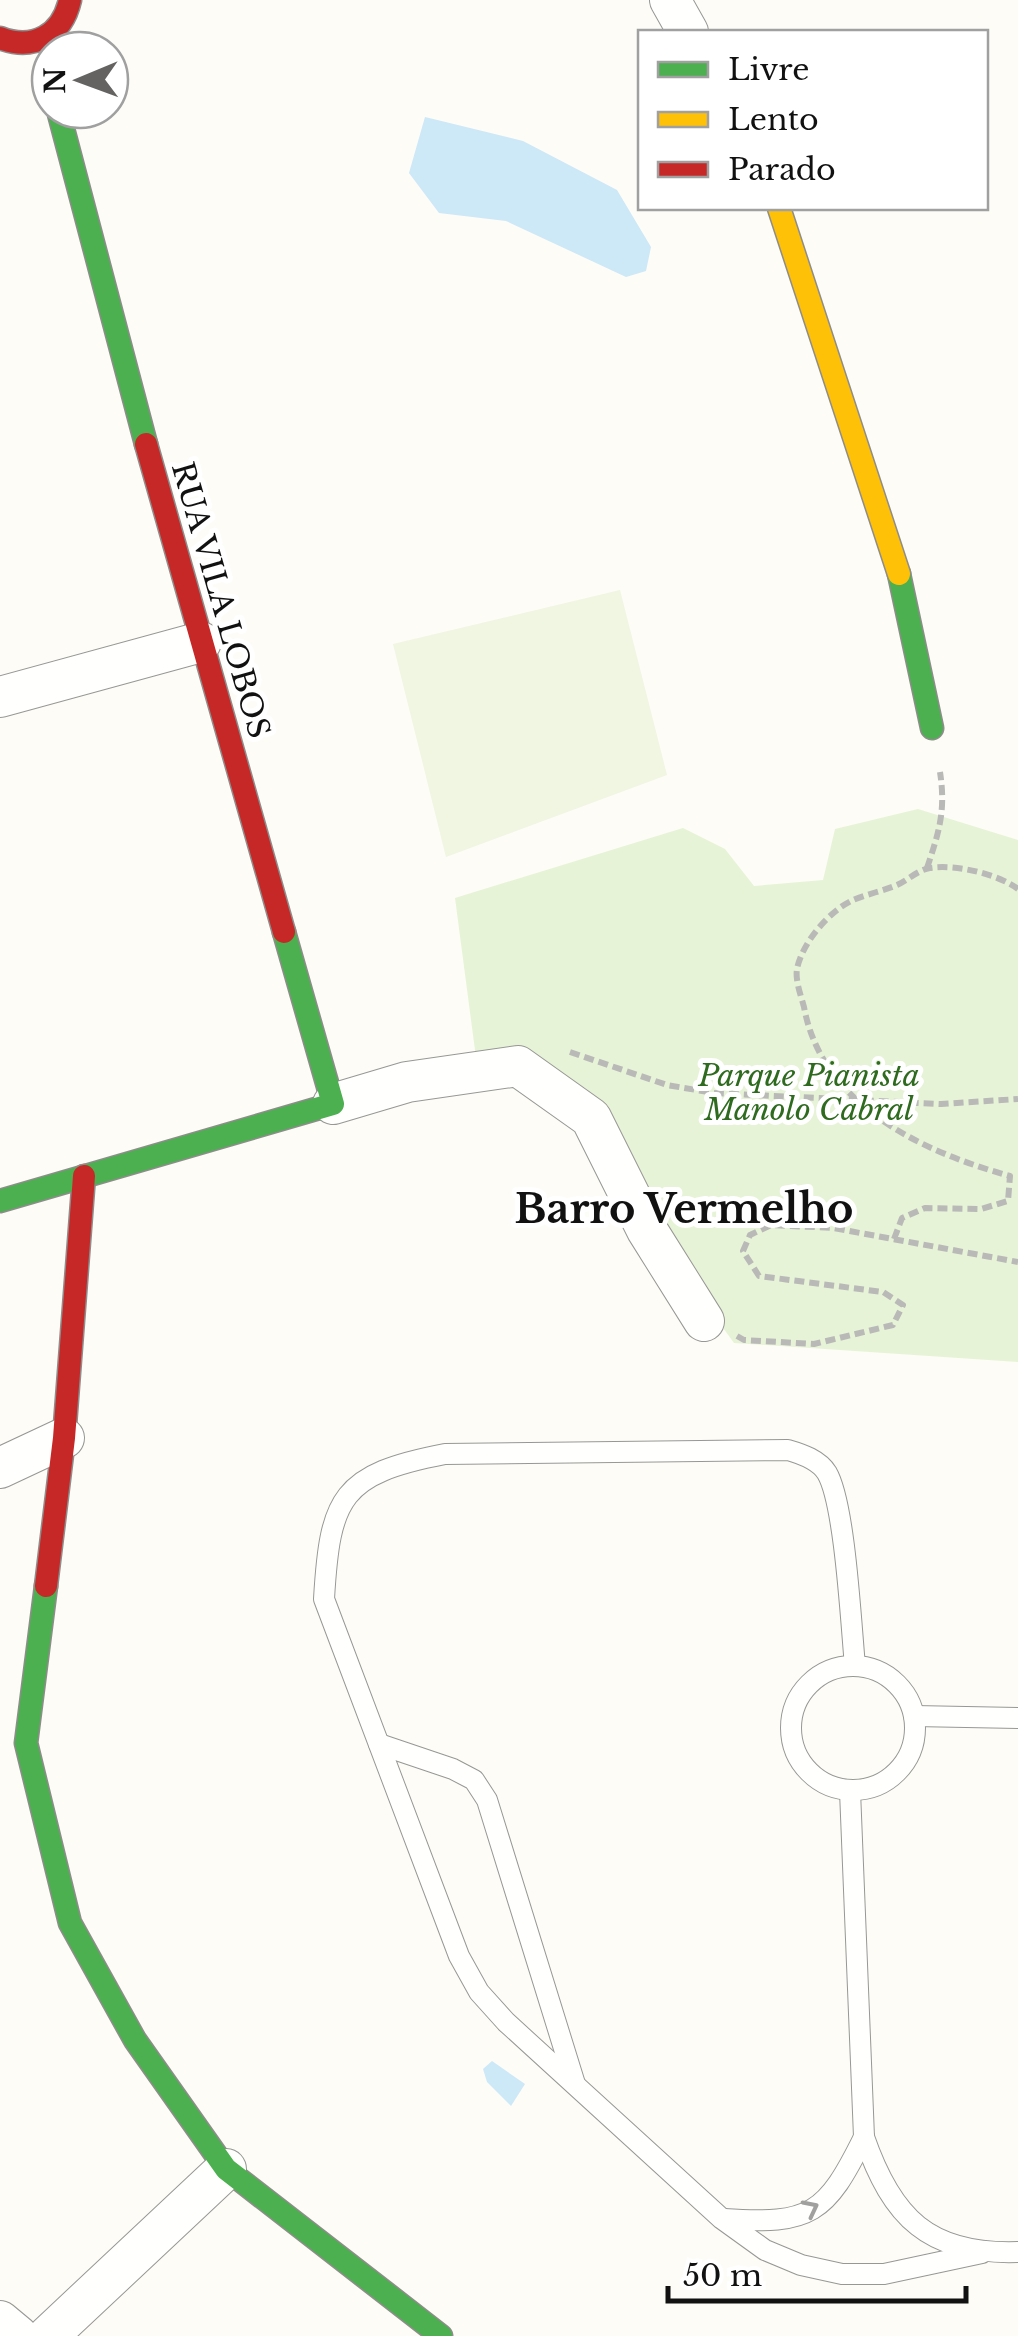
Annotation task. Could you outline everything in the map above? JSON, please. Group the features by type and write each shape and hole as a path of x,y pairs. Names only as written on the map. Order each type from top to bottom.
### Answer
{"street":[{"path":"670,0 687,30"},
{"path":"3,40 38,42 53,34 69,7"},
{"path":"3,40 30,61"},
{"name":"RUA VILA LOBOS","path":"63,130 201,642 333,1104"},
{"path":"780,210 898,569 932,728"},
{"path":"0,697 201,642"},
{"path":"0,1201 408,1082 518,1066 591,1118 655,1244 704,1321"},
{"path":"84,1176 64,1438 26,1743 70,1923 135,2040 226,2169 441,2336"},
{"path":"0,1468 64,1438"},
{"path":"48,2336 226,2169"},
{"path":"0,2321 18,2336"}],"lane":[{"path":"855,1666 837,1501 826,1472 808,1456 788,1450 445,1454 413,1460 372,1475 342,1499 328,1539 324,1598 459,1956 479,1992 722,2219 765,2250 842,2274 884,2274 982,2253 1018,2252"},
{"path":"855,1666 876,1670 893,1681 914,1716 913,1744 900,1769 878,1786 850,1790 826,1785 807,1771 794,1750 791,1726 797,1702 811,1682 832,1670 855,1666"},
{"path":"914,1716 1018,1718"},
{"path":"379,1744 453,1769 474,1780 487,1800 576,2086"},
{"path":"850,1790 864,2137 888,2194 906,2216 933,2238 982,2253"},
{"path":"722,2219 770,2222 822,2205 839,2187 864,2137"}],"path":[{"path":"927,868 942,821 944,796 932,728"},
{"path":"894,1239 902,1218 926,1208 981,1209 1008,1201 1010,1176 922,1145 884,1125 835,1079 807,1024 796,970 814,933 850,902 927,868 952,868 1009,882 1018,889"},
{"path":"561,1050 682,1088 714,1092 941,1104 1018,1098"},
{"path":"704,1321 744,1340 814,1344 893,1326 904,1305 883,1292 759,1276 743,1251 750,1235 772,1225 833,1228 1018,1262"}],"green space":[{"path":"620,590 667,775 446,857 393,644"},
{"name":"Parque Pianista Manolo Cabral","path":"918,809 1018,840 1018,1362 734,1343 553,1094 478,1073 455,898 683,828 725,849 754,886 823,880 835,829"}],"water":[{"path":"425,117 523,141 617,190 651,247 646,271 626,277 506,221 439,213 409,173"},
{"path":"492,2061 525,2084 511,2106 487,2082 483,2069"}],"traffic: fast":[{"path":"63,130 146,444"},
{"path":"899,574 932,728"},
{"path":"0,1201 333,1104 284,932"},
{"path":"46,1586 26,1743 70,1923 135,2040 226,2169 441,2336"}],"traffic: slow":[{"path":"780,210 899,574"}],"traffic: jam":[{"path":"0,38 24,42 45,37 60,23 70,0"},
{"path":"146,444 284,932"},
{"path":"46,1586 64,1438 84,1176"}],"district":[{"name":"Barro Vermelho","path":"684,1209"}]}
